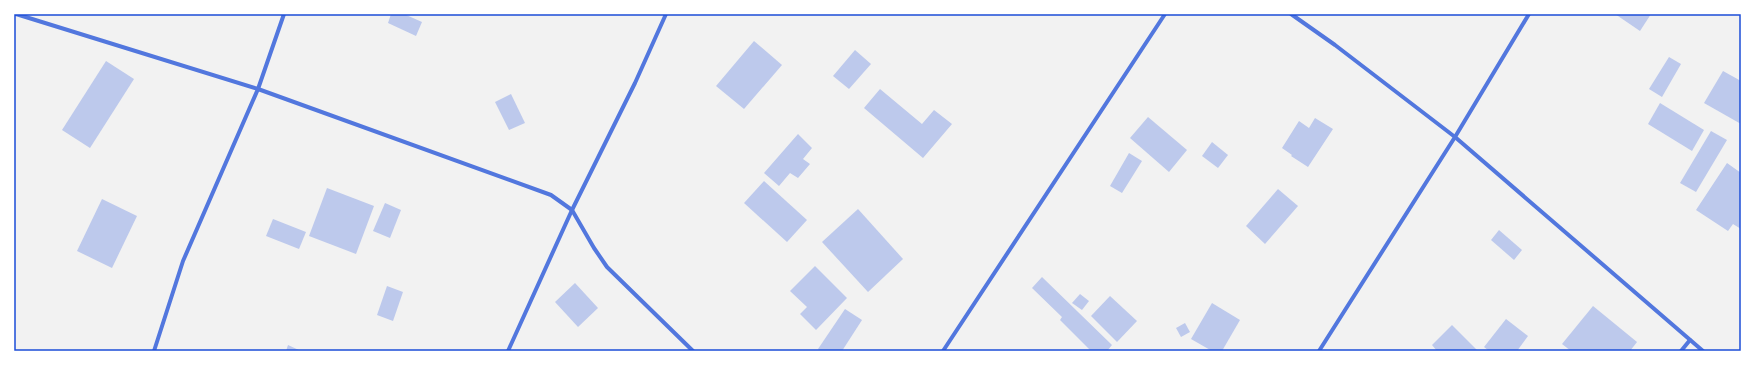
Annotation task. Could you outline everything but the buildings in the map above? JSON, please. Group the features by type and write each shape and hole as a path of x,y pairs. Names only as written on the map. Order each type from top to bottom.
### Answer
{"street":[{"path":"16,14 258,89 551,195 572,210 607,267 692,351"},
{"path":"154,351 183,261 258,89 284,14"},
{"path":"508,351 572,210 635,83 666,14"},
{"path":"943,351 1165,14"},
{"path":"1291,14 1335,45 1454,137 1704,351"},
{"path":"1319,351 1454,137 1529,14"},
{"path":"1681,351 1690,340"}]}
